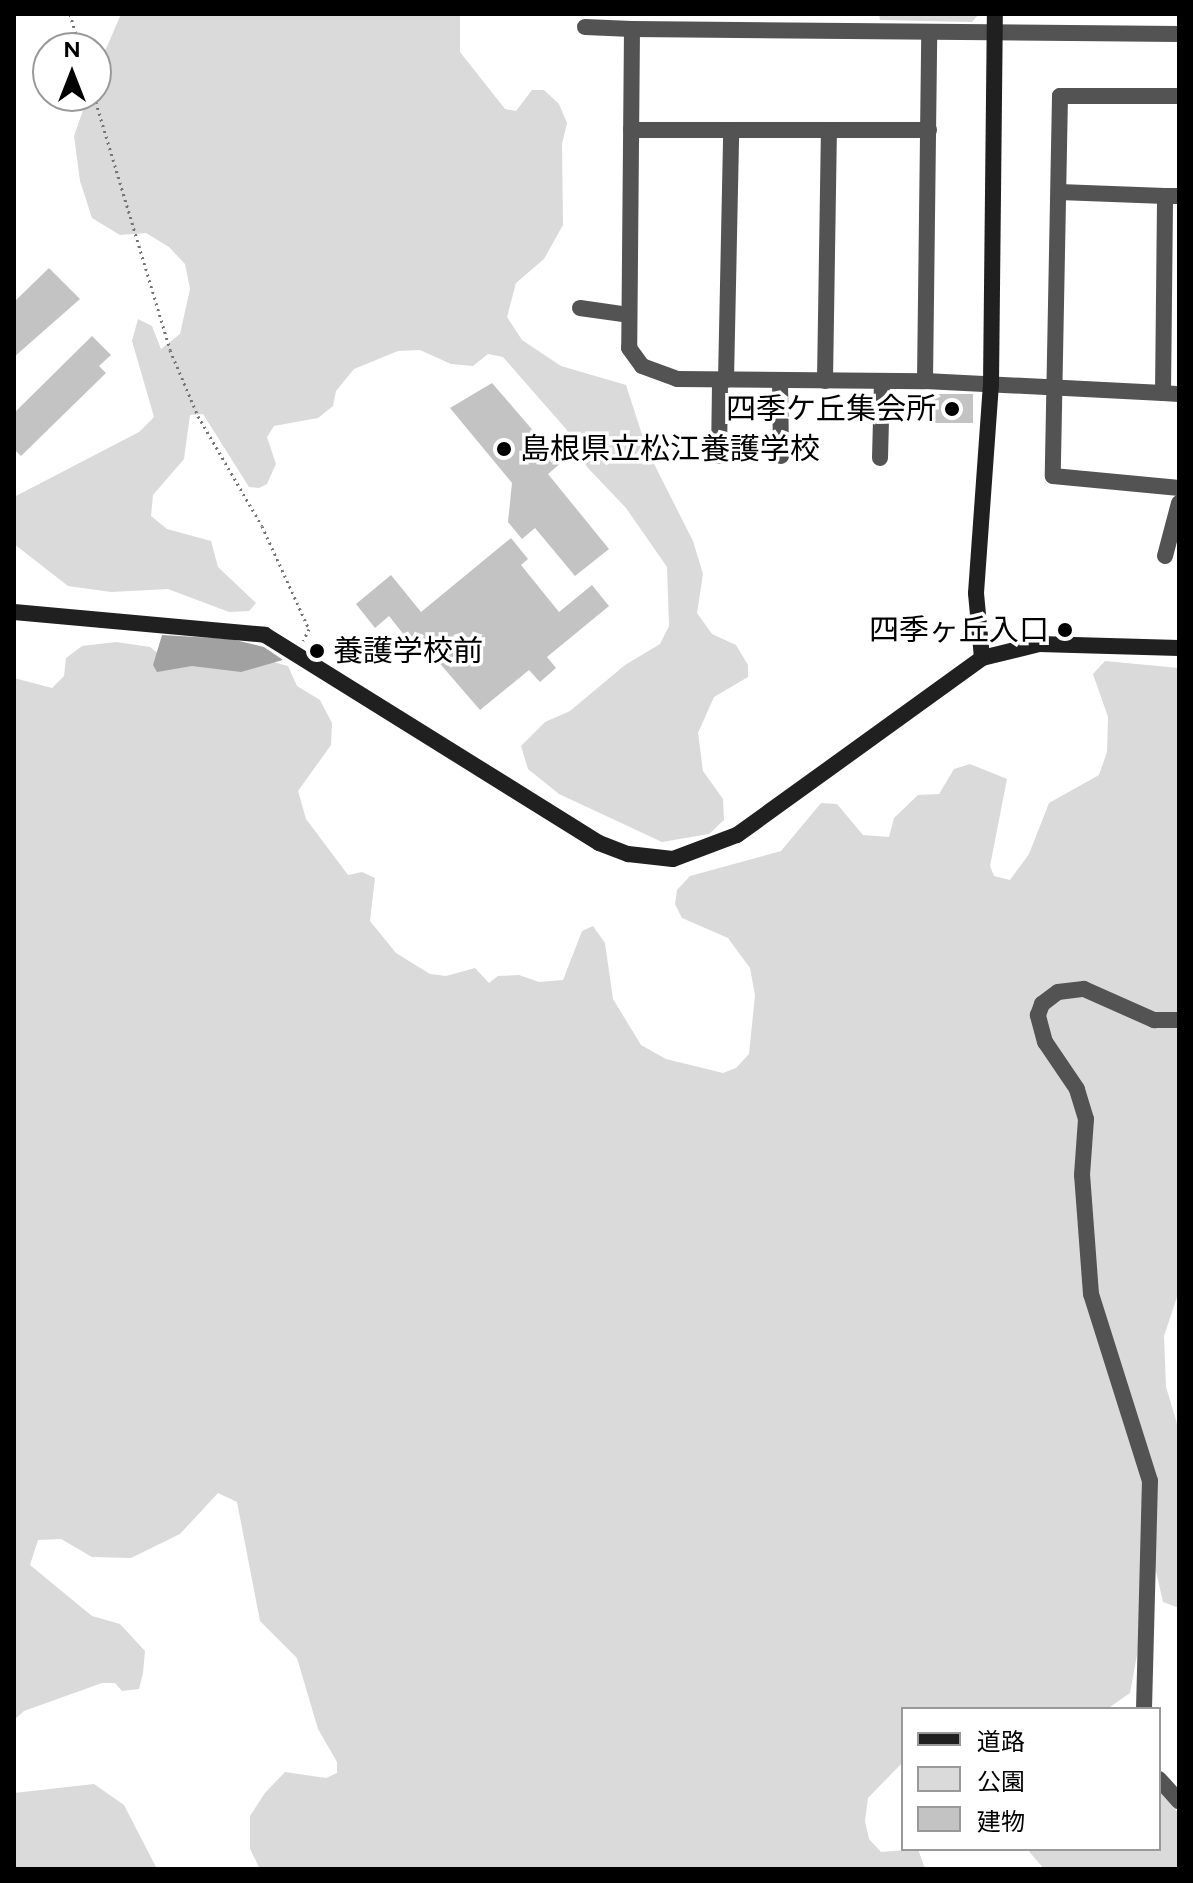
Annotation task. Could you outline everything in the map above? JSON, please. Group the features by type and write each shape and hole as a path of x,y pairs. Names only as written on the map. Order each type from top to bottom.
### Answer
{"street":[{"path":"831,14 831,31"},
{"path":"982,658 976,593 991,384 995,14"},
{"path":"585,27 632,29 730,22 831,31 1179,34"},
{"path":"632,29 629,315 635,362 677,379 925,381 1056,385 1171,394 1172,196 1059,192"},
{"path":"925,381 929,33"},
{"path":"1179,96 1060,96 1053,476 1179,488"},
{"path":"631,130 929,130"},
{"path":"719,456 731,131"},
{"path":"825,381 829,131"},
{"path":"580,308 629,315"},
{"path":"780,381 781,456"},
{"path":"880,458 882,381"},
{"path":"1165,556 1179,503"},
{"path":"14,612 207,626 265,635 298,651 599,843 628,854 673,859 719,846 737,835 982,658 1039,644 1179,648"},
{"path":"1144,1707 1150,1481 1091,1294 1082,1175 1086,1119 1077,1089 1041,1035 1038,1015 1042,1004 1058,992 1084,989 1154,1020 1179,1020"},
{"path":"1161,1781 1179,1801"}],"path":[{"path":"99,112 170,350 198,416 262,526 309,629 298,651"}],"green space":[{"path":"121,14 460,14 460,52 505,109 516,111 532,90 544,90 559,104 567,123 562,144 563,225 544,259 516,283 507,317 522,340 561,366 626,385 647,450 693,541 703,574 697,613 712,634 736,645 748,665 748,677 714,697 698,733 703,771 723,799 724,820 709,834 662,842 559,794 528,769 521,746 545,722 570,711 625,665 660,644 669,626 667,567 626,508 587,467 566,429 503,357 488,354 473,366 451,364 420,350 398,351 354,369 336,391 333,406 318,418 274,426 267,437 276,464 267,484 259,488 249,487 203,414 190,415 184,459 153,495 151,516 167,529 211,541 218,567 256,603 249,611 229,612 168,589 111,592 68,586 14,544 14,497 139,432 154,417 132,341 138,319 152,326 161,349 180,334 190,289 185,264 169,247 146,233 120,235 92,218 80,181 74,136 82,112 112,112 112,35"},
{"path":"879,14 979,14 972,22 880,20"},
{"path":"116,642 150,647 166,660 262,659 288,666 297,686 320,700 332,723 331,745 298,791 306,819 348,875 362,872 375,878 370,921 396,953 430,974 446,976 475,968 489,983 498,976 519,975 539,982 563,980 582,931 593,926 605,943 613,999 641,1045 666,1059 723,1073 736,1068 749,1054 755,995 750,968 728,938 682,918 675,904 677,890 690,876 781,851 821,803 837,804 863,835 889,837 894,818 918,795 939,794 954,769 970,764 1007,779 990,866 994,876 1010,880 1029,854 1049,803 1099,775 1107,752 1108,717 1093,674 1105,661 1179,668 1179,1291 1164,1336 1166,1387 1179,1430 1179,1608 1163,1602 1154,1563 1130,1693 1110,1707 901,1707 901,1764 868,1798 865,1821 869,1839 881,1852 919,1851 925,1869 260,1869 250,1849 250,1816 265,1793 285,1772 326,1778 337,1773 337,1762 318,1729 297,1658 260,1621 237,1502 218,1493 180,1534 131,1558 92,1557 61,1539 38,1540 30,1565 92,1616 120,1624 145,1651 143,1673 139,1689 122,1691 115,1683 102,1683 24,1711 14,1720 14,678 52,688 64,676 66,658 82,646"},
{"path":"94,1784 124,1805 157,1869 14,1869 14,1793"},
{"path":"1161,1792 1179,1814 1179,1869 1044,1869 1029,1851 1161,1851"}],"shaded area":[{"path":"162,635 231,639 264,647 283,660 241,672 192,666 157,672 153,665"}],"building":[{"path":"49,268 80,299 14,357 14,302"},
{"path":"92,336 111,355 99,366 106,373 21,456 14,449 14,413"},
{"path":"492,383 561,463 548,474 609,549 575,576 535,528 522,539 508,522 512,483 450,408"},
{"name":"四季ケ丘集会所","path":"931,394 973,394 973,423 931,423"},
{"name":"島根県立松江養護学校","path":"511,538 528,559 521,565 559,612 592,585 609,606 547,657 556,668 540,682 529,670 480,710 423,644 416,650 389,616 375,628 356,604 391,575 421,612"}],"place":[{"name":"四季ケ丘集会所","path":"952,409"},
{"name":"島根県立松江養護学校","path":"504,449"},
{"name":"四季ヶ丘入口","path":"1065,630"},
{"name":"養護学校前","path":"317,651"}]}
